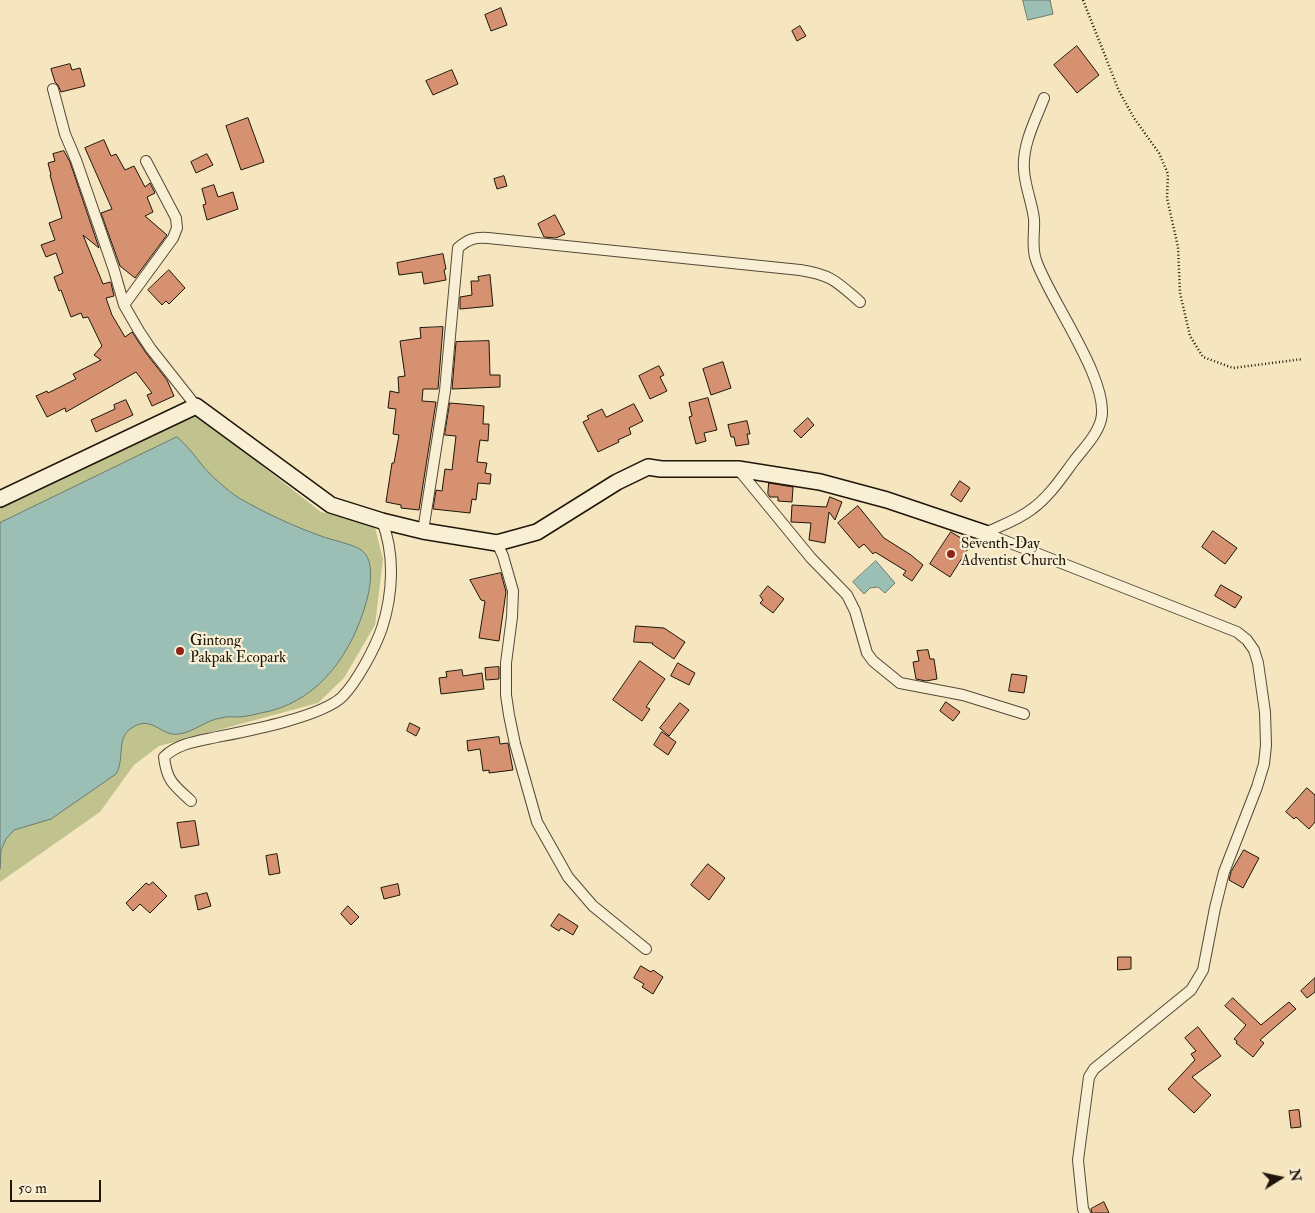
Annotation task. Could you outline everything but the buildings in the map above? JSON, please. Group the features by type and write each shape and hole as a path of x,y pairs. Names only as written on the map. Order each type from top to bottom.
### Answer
{"street":[{"path":"54,88 65,134 76,160 114,270 124,305 143,337 196,406 331,505 423,532 497,543 537,532 617,482 648,467 661,469 738,469 830,484 887,500 985,533 1237,632 1247,640 1254,650 1259,671 1266,726 1264,764 1224,872 1214,908 1203,970 1191,990 1094,1069 1090,1077 1078,1160 1085,1213"},
{"path":"985,533 1024,515 1042,501 1094,435 1101,420 1101,395 1092,371 1040,270 1033,248 1034,218 1024,171 1024,157 1027,141 1044,98"},
{"path":"124,305 172,238 177,228 176,218 146,161"},
{"path":"423,532 445,391 458,248 467,240 476,237 488,238 800,270 822,274 835,281 860,302"},
{"path":"0,499 196,406"},
{"path":"738,469 811,558 847,595 855,611 867,653 873,662 900,683 963,695 1024,714"},
{"path":"191,801 170,781 166,771 164,757 171,751 188,744 263,727 326,708 342,697 351,685 376,644 388,610 391,559 389,540 382,521"},
{"path":"497,543 504,556 513,590 512,617 506,663 506,695 515,744 537,822 568,877 592,906 646,949"}],"path":[{"path":"1083,0 1119,91 1134,118 1158,153 1168,174 1167,198 1178,247 1180,293 1190,336 1203,357 1233,368 1303,359"}],"green space":[{"name":"Gintong Pakpak Ecopark","path":"186,406 321,512 374,524 383,559 375,625 344,678 318,703 159,746 134,765 100,812 0,882 0,498"}],"water":[{"path":"1023,0 1050,0 1053,14 1028,20"},
{"name":"Gintong Pakpak Ecopark","path":"177,437 210,473 239,498 300,528 357,548 366,555 371,575 366,603 360,621 343,655 332,670 305,696 288,705 251,715 216,719 179,734 172,734 144,723 130,729 123,739 119,768 116,774 51,819 14,830 6,839 1,850 0,869 0,523"},
{"path":"876,561 895,583 885,593 878,587 870,588 864,594 853,582"}],"place":[{"name":"Seventh-Day Adventist Church","path":"951,554"},
{"name":"Gintong Pakpak Ecopark","path":"180,651"}]}
